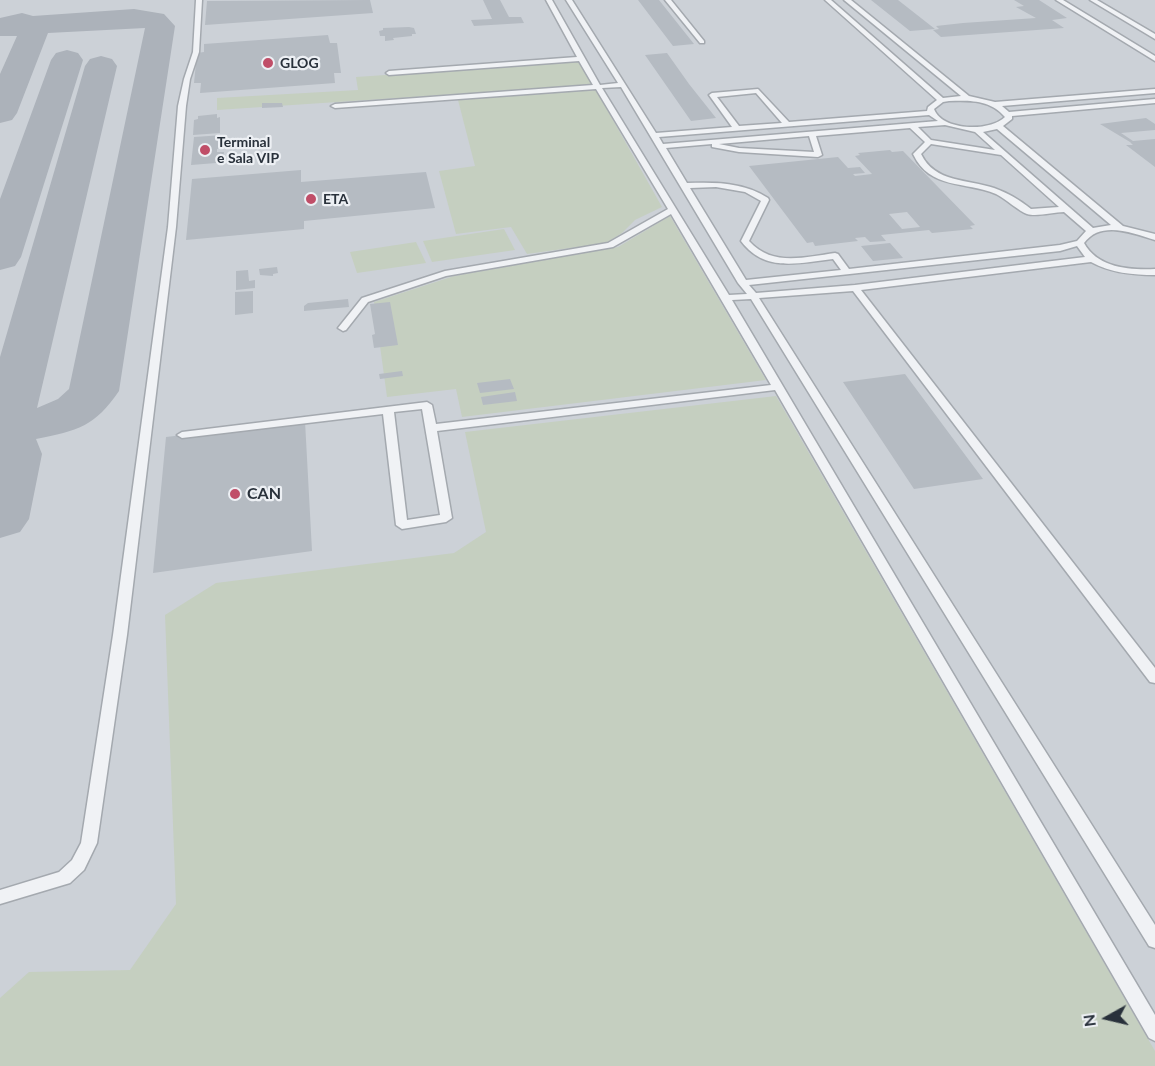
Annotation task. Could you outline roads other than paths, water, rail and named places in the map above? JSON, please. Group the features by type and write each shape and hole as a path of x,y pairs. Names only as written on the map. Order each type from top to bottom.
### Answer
{"lane":[{"path":"0,897 64,878 78,865 89,843 120,634 172,227 182,106 196,52 199,0"},
{"path":"549,0 581,59 726,298 1155,1032"},
{"path":"569,0 661,146 743,283 754,297 1155,940"},
{"path":"668,0 702,42"},
{"path":"828,0 941,100"},
{"path":"847,0 968,99"},
{"path":"1059,0 1155,59"},
{"path":"1093,0 1155,37"},
{"path":"389,73 581,59"},
{"path":"335,106 622,85"},
{"path":"737,128 712,95 758,91 787,124"},
{"path":"931,113 930,108 941,100 968,99 994,105 1155,91"},
{"path":"994,105 1007,114 1155,102"},
{"path":"654,135 931,113 944,123"},
{"path":"661,146 944,123 976,129 1005,123 1009,117 1007,114"},
{"path":"912,126 929,142 1004,153"},
{"path":"998,126 1121,229"},
{"path":"976,129 1091,231"},
{"path":"705,131 716,147 818,155 812,134"},
{"path":"929,142 917,154 919,160 939,178 987,188 1014,198 1029,212 1066,209"},
{"path":"685,186 706,184 756,191 765,200 745,241 751,251 778,262 835,256 847,272"},
{"path":"343,328 365,300 445,274 610,245 673,210"},
{"path":"1155,237 1121,229 1091,231 1083,236 1080,243 1082,249 1094,259 1119,269 1155,272"},
{"path":"743,283 1060,248 1080,243"},
{"path":"726,298 855,288 1094,259"},
{"path":"1142,272 1155,284"},
{"path":"855,288 1155,678"},
{"path":"431,428 777,387"},
{"path":"182,435 427,405 446,518 402,525 388,410"}],"place":[{"name":"GLOG","path":"268,63"},
{"name":"Terminal e Sala VIP","path":"205,150"},
{"name":"ETA","path":"311,199"},
{"name":"CAN","path":"235,494"}]}
